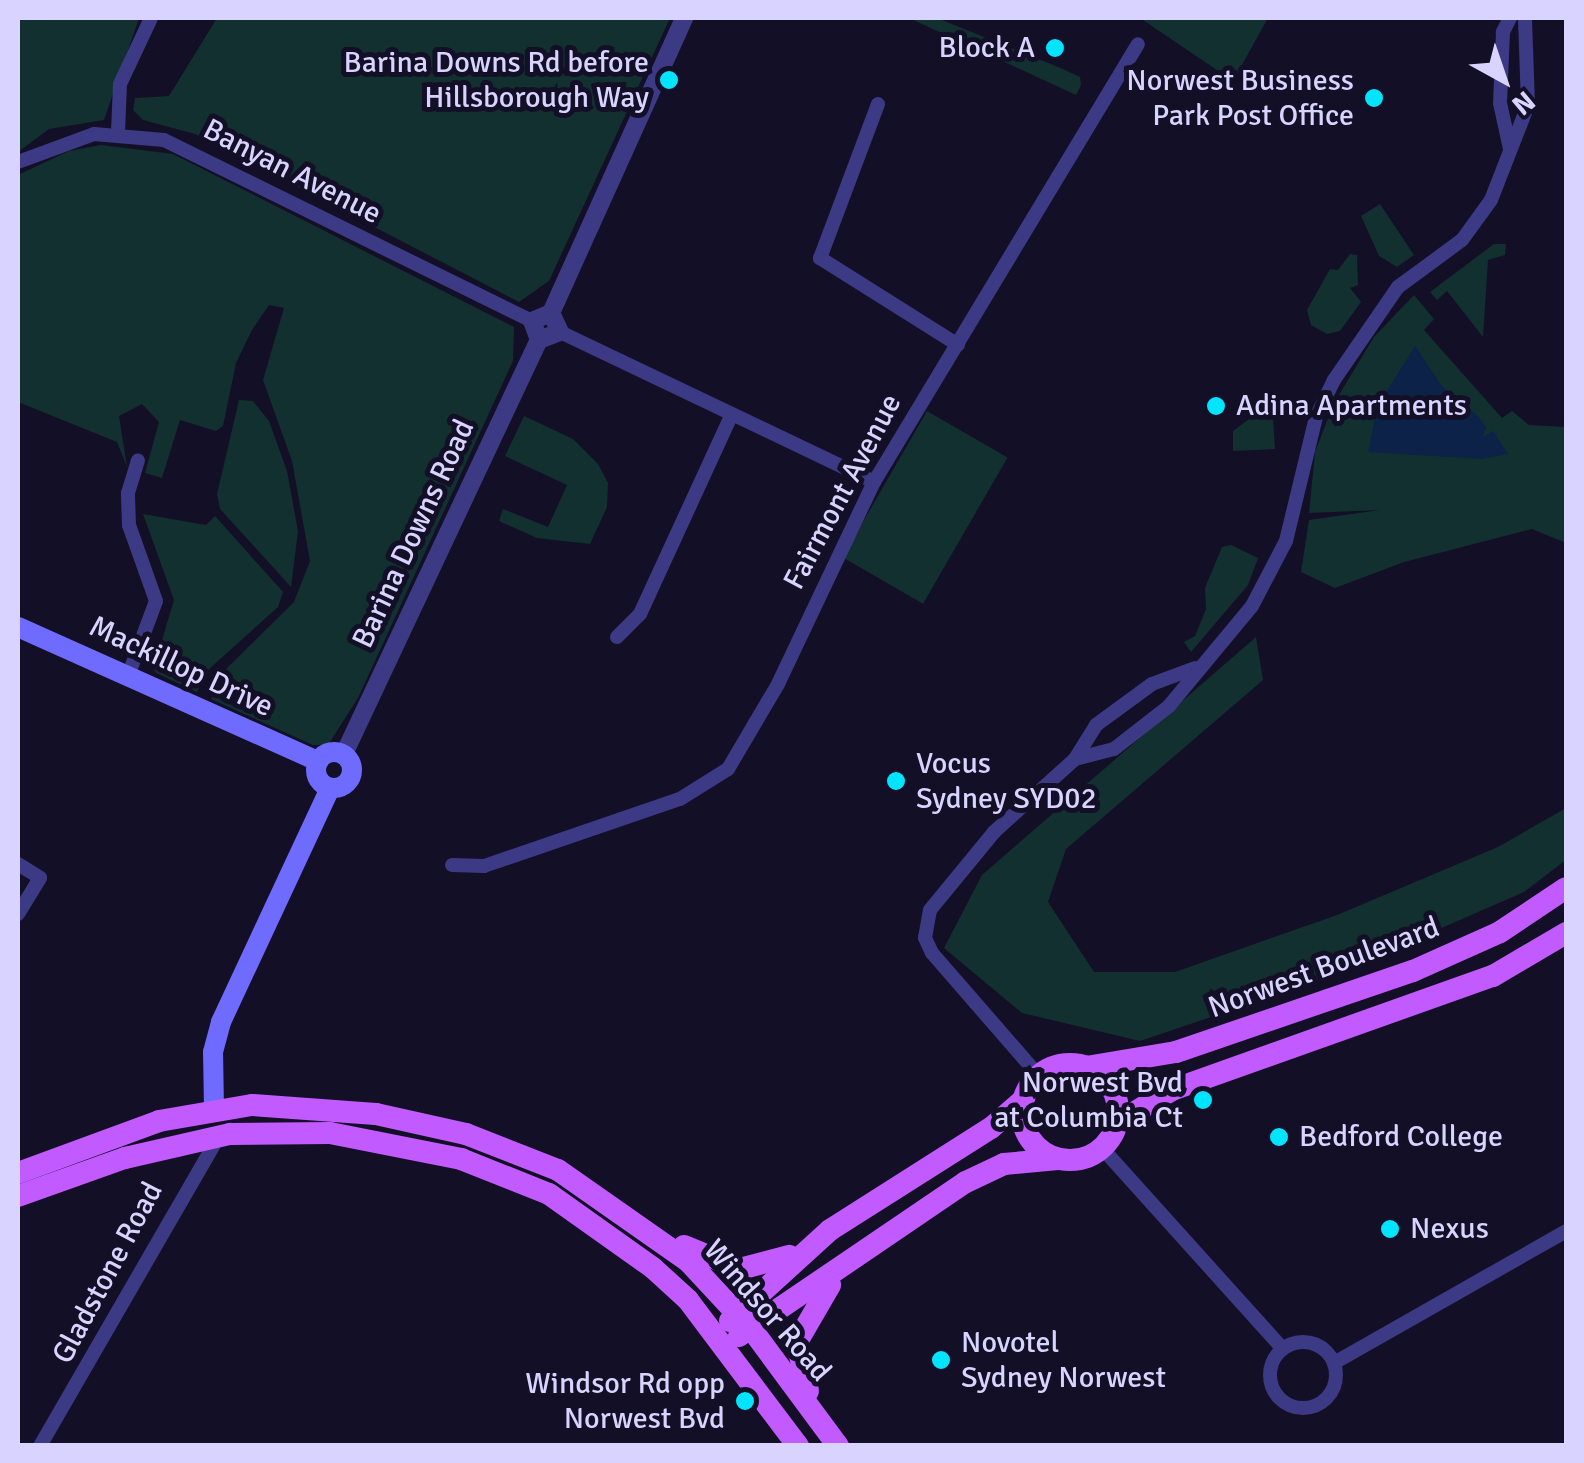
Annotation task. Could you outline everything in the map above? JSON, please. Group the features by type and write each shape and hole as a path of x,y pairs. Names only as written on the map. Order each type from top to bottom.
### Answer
{"main road":[{"name":"Mackillop Drive","path":"18,627 318,762"},
{"path":"300,1131 224,1118 214,1108 213,1052 221,1022 330,788 351,777 344,754 328,753 318,762 317,776 330,788"},
{"name":"Norwest Boulevard","path":"1086,1066 1176,1052 1413,972 1500,932 1566,888"},
{"path":"721,1343 753,1331 966,1182 1004,1164 1074,1160 1102,1148 1117,1123 1172,1090 1494,976 1566,933"},
{"path":"632,1218 703,1258 740,1269 778,1262 991,1128 1023,1100 1038,1076 1059,1066 1086,1066 1114,1092 1117,1123"},
{"path":"1023,1100 1028,1135 1058,1158"},
{"name":"Windsor Road","path":"18,1174 159,1121 214,1108 326,1107 466,1134 558,1170 632,1218 688,1261 753,1331 833,1439"},
{"name":"Windsor Road","path":"18,1196 125,1158 230,1134 300,1131 411,1146 550,1194 653,1268 721,1343 798,1446"},
{"path":"721,1343 735,1310 830,1230"},
{"path":"833,1439 800,1374 797,1342 814,1306 852,1260"}],"street":[{"path":"118,132 120,84 150,18"},
{"path":"560,332 539,340 532,321 551,313 684,18"},
{"path":"1510,18 1503,32 1500,102 1510,149"},
{"path":"1075,759 1114,749 1169,706 1196,668 1228,637 1272,572 1297,504 1316,418 1334,380 1398,288 1473,228 1510,149 1528,105 1526,18"},
{"name":"Fairmont Avenue","path":"452,865 484,866 714,782 769,702 874,482 1138,44"},
{"path":"878,104 820,258 958,344"},
{"name":"Banyan Avenue","path":"18,162 67,140 118,132 201,155 532,321"},
{"path":"551,313 560,332 874,482"},
{"name":"Barina Downs Road","path":"344,754 539,340"},
{"path":"617,637 640,614 731,416"},
{"path":"128,676 156,601 129,524 128,493 138,461"},
{"path":"1038,1076 943,969 925,938 925,925 962,867 1075,759 1096,725 1152,684 1196,668"},
{"path":"18,864 40,878 18,914"},
{"name":"Gladstone Road","path":"40,1446 205,1151 230,1134"},
{"path":"1102,1148 1283,1349"},
{"path":"1334,1363 1566,1231"},
{"path":"1312,1343 1334,1363 1330,1395 1314,1407 1296,1408 1271,1385 1271,1366 1283,1349 1312,1343"}],"green space":[{"path":"18,18 139,18 104,120 49,129 18,152"},
{"path":"217,18 670,18 549,281 519,302 195,134 143,120 133,110 135,98 169,96"},
{"path":"909,18 937,18 1063,69 1080,77 1081,85 1076,95"},
{"path":"1140,18 1268,18 1233,81"},
{"path":"101,145 173,154 514,327 513,361 358,698 328,745 313,745 211,699 224,671 294,602 310,561 292,461 263,380 284,308 269,305 252,330 236,363 223,426 216,431 180,420 162,478 145,473 159,422 142,404 119,416 127,467 117,442 18,402 18,175 69,151"},
{"path":"1380,204 1414,255 1397,267 1379,256 1361,216"},
{"path":"1494,244 1506,244 1505,255 1488,260 1483,337 1447,291 1437,300 1430,292"},
{"path":"1350,254 1357,255 1358,285 1350,288 1361,302 1340,331 1327,334 1311,325 1307,310 1330,269 1338,270"},
{"path":"1414,295 1434,319 1424,330 1502,418 1512,411 1529,425 1566,427 1566,543 1532,529 1404,562 1335,588 1301,572 1309,520 1380,510 1309,513 1315,452 1334,403 1374,337"},
{"path":"239,400 253,401 269,421 287,471 298,531 291,587 220,509 217,494"},
{"path":"1272,402 1275,449 1233,451 1233,431"},
{"path":"927,411 1008,458 923,604 842,557"},
{"path":"524,416 573,439 598,464 608,483 607,507 590,544 537,538 499,521 503,509 548,527 567,485 505,456"},
{"path":"143,514 206,525 215,516 283,592 278,607 208,670 197,692 156,673 149,662 149,655 157,657 174,600"},
{"path":"1231,545 1258,558 1248,585 1191,652 1184,642 1195,636 1206,609 1205,588 1222,547"},
{"path":"1256,637 1263,680 1066,849 1048,902 1094,972 1175,972 1337,915 1498,847 1566,808 1566,860 1524,892 1327,978 1140,1041 1022,1013 944,948 982,875"}],"water":[{"path":"1415,346 1441,385 1486,427 1483,437 1493,431 1508,454 1482,459 1368,452 1378,405"}],"place":[{"name":"Block A","path":"1055,48"},
{"name":"Barina Downs Rd before Hillsborough Way","path":"669,80"},
{"name":"Norwest Business Park Post Office","path":"1374,98"},
{"name":"Adina Apartments","path":"1216,406"},
{"name":"Vocus Sydney SYD02","path":"896,781"},
{"name":"Norwest Bvd at Columbia Ct","path":"1203,1100"},
{"name":"Bedford College","path":"1279,1137"},
{"name":"Nexus","path":"1390,1229"},
{"name":"Novotel Sydney Norwest","path":"941,1360"},
{"name":"Windsor Rd opp Norwest Bvd","path":"745,1401"}]}
